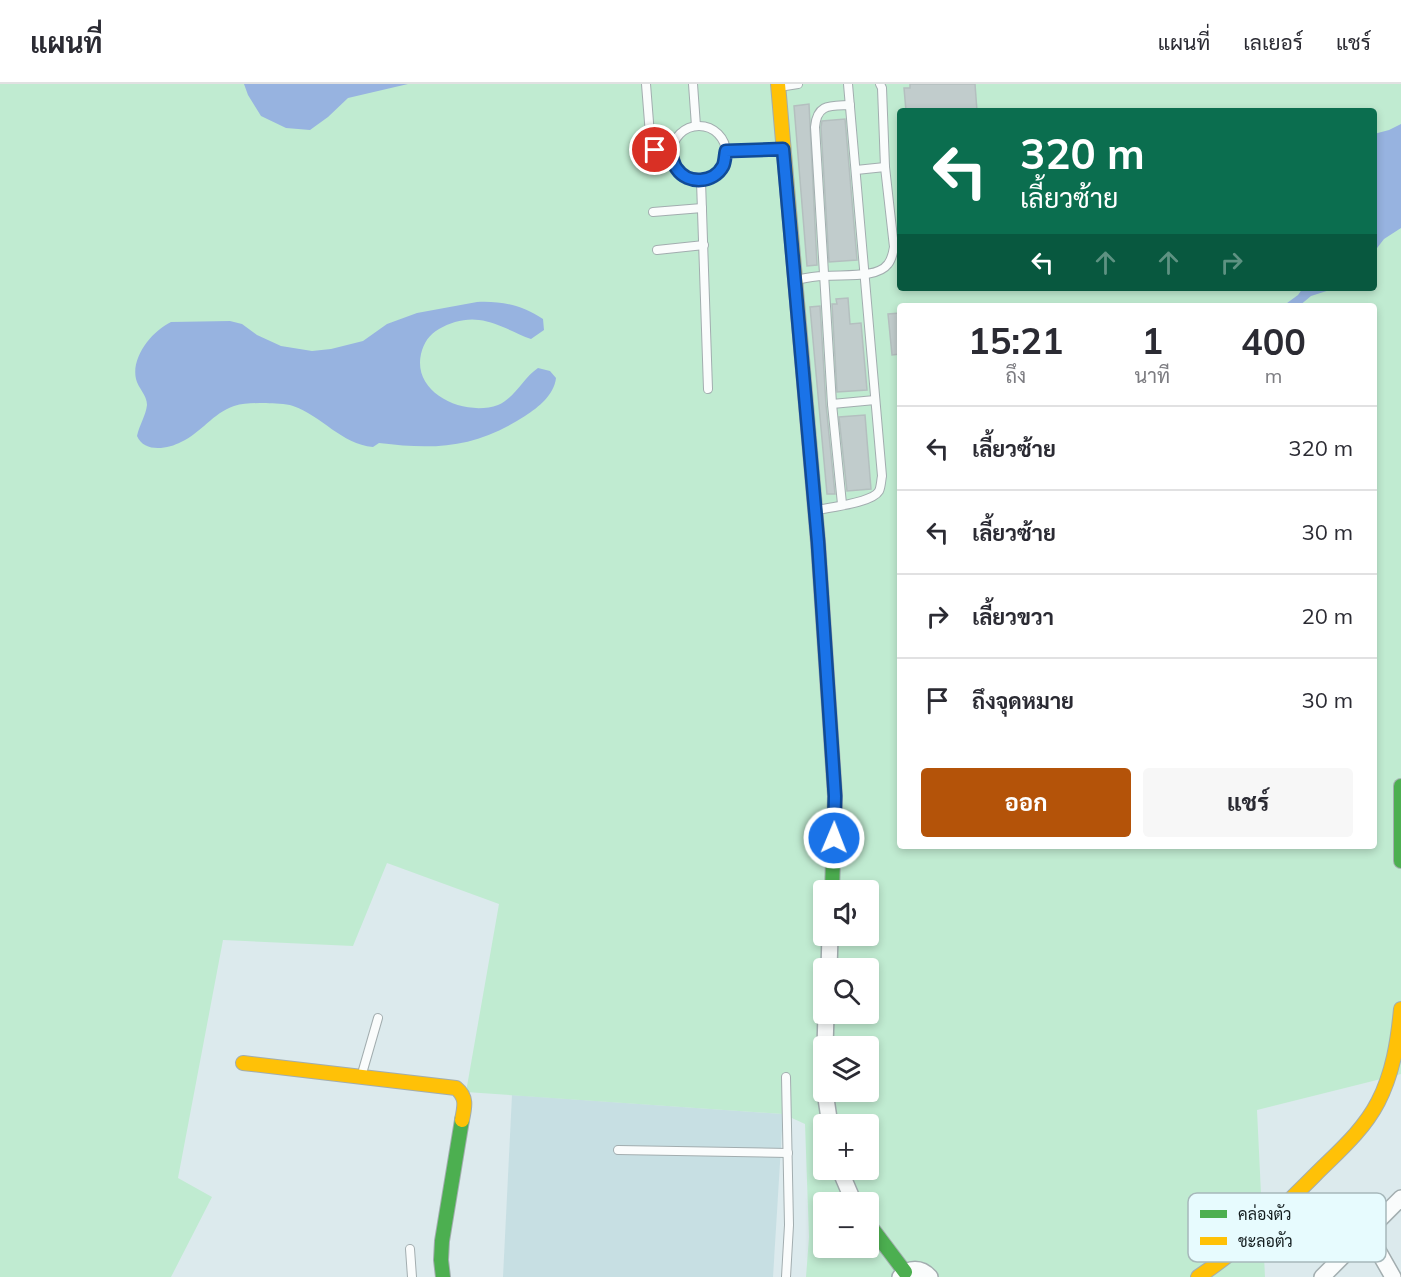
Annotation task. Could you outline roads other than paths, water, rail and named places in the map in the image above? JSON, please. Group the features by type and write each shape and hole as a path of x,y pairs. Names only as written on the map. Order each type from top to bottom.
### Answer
{"street":[{"path":"778,85 816,510 835,796 832,880"},
{"path":"1401,786 1401,861"},
{"path":"1296,1193 1337,1153 1378,1103 1395,1052 1401,1009"},
{"path":"243,1063 456,1088 463,1094 465,1104 442,1240 443,1277"},
{"path":"1386,1214 1401,1198"},
{"path":"879,1240 902,1274 917,1269 930,1277"},
{"path":"1198,1277 1219,1262"},
{"path":"1322,1277 1338,1262"},
{"path":"1384,1262 1393,1277"}],"lane":[{"path":"646,84 650,135 655,150 671,155"},
{"path":"693,84 696,126"},
{"path":"778,85 798,84"},
{"path":"816,510 862,501 875,496 882,476 848,84"},
{"path":"795,280 864,274 887,266 894,247 885,167 880,84"},
{"path":"842,504 832,404 816,160 816,116 820,110 829,106 850,105"},
{"path":"696,126 710,128 721,138 726,151 719,171 714,176 701,181 687,178 676,169 671,155 674,141 683,130 696,126"},
{"path":"726,151 783,149"},
{"path":"856,170 885,167"},
{"path":"701,181 708,389"},
{"path":"653,212 702,208"},
{"path":"657,250 704,245"},
{"path":"832,404 875,400"},
{"path":"361,1077 378,1017"},
{"path":"786,1077 789,1226 786,1277"},
{"path":"618,1150 788,1153"},
{"path":"410,1249 412,1277"}],"water":[{"path":"244,84 408,84 348,98 310,130 286,128 261,116"},
{"path":"1401,124 1401,228 1384,239 1377,248 1377,133"},
{"path":"1301,291 1327,291 1311,296 1303,303 1287,303"},
{"path":"477,302 503,303 527,310 543,319 544,330 531,339 486,321 469,320 448,324 427,339 421,354 420,368 425,381 433,391 457,405 485,408 504,402 538,368 550,371 556,378 552,390 540,405 507,427 489,435 437,446 379,443 373,447 351,441 293,406 262,403 242,404 227,409 195,434 163,448 145,445 137,436 147,405 146,398 136,379 137,362 150,338 171,322 230,321 242,324 257,335 281,346 312,351 363,341 387,324 417,313"}]}
